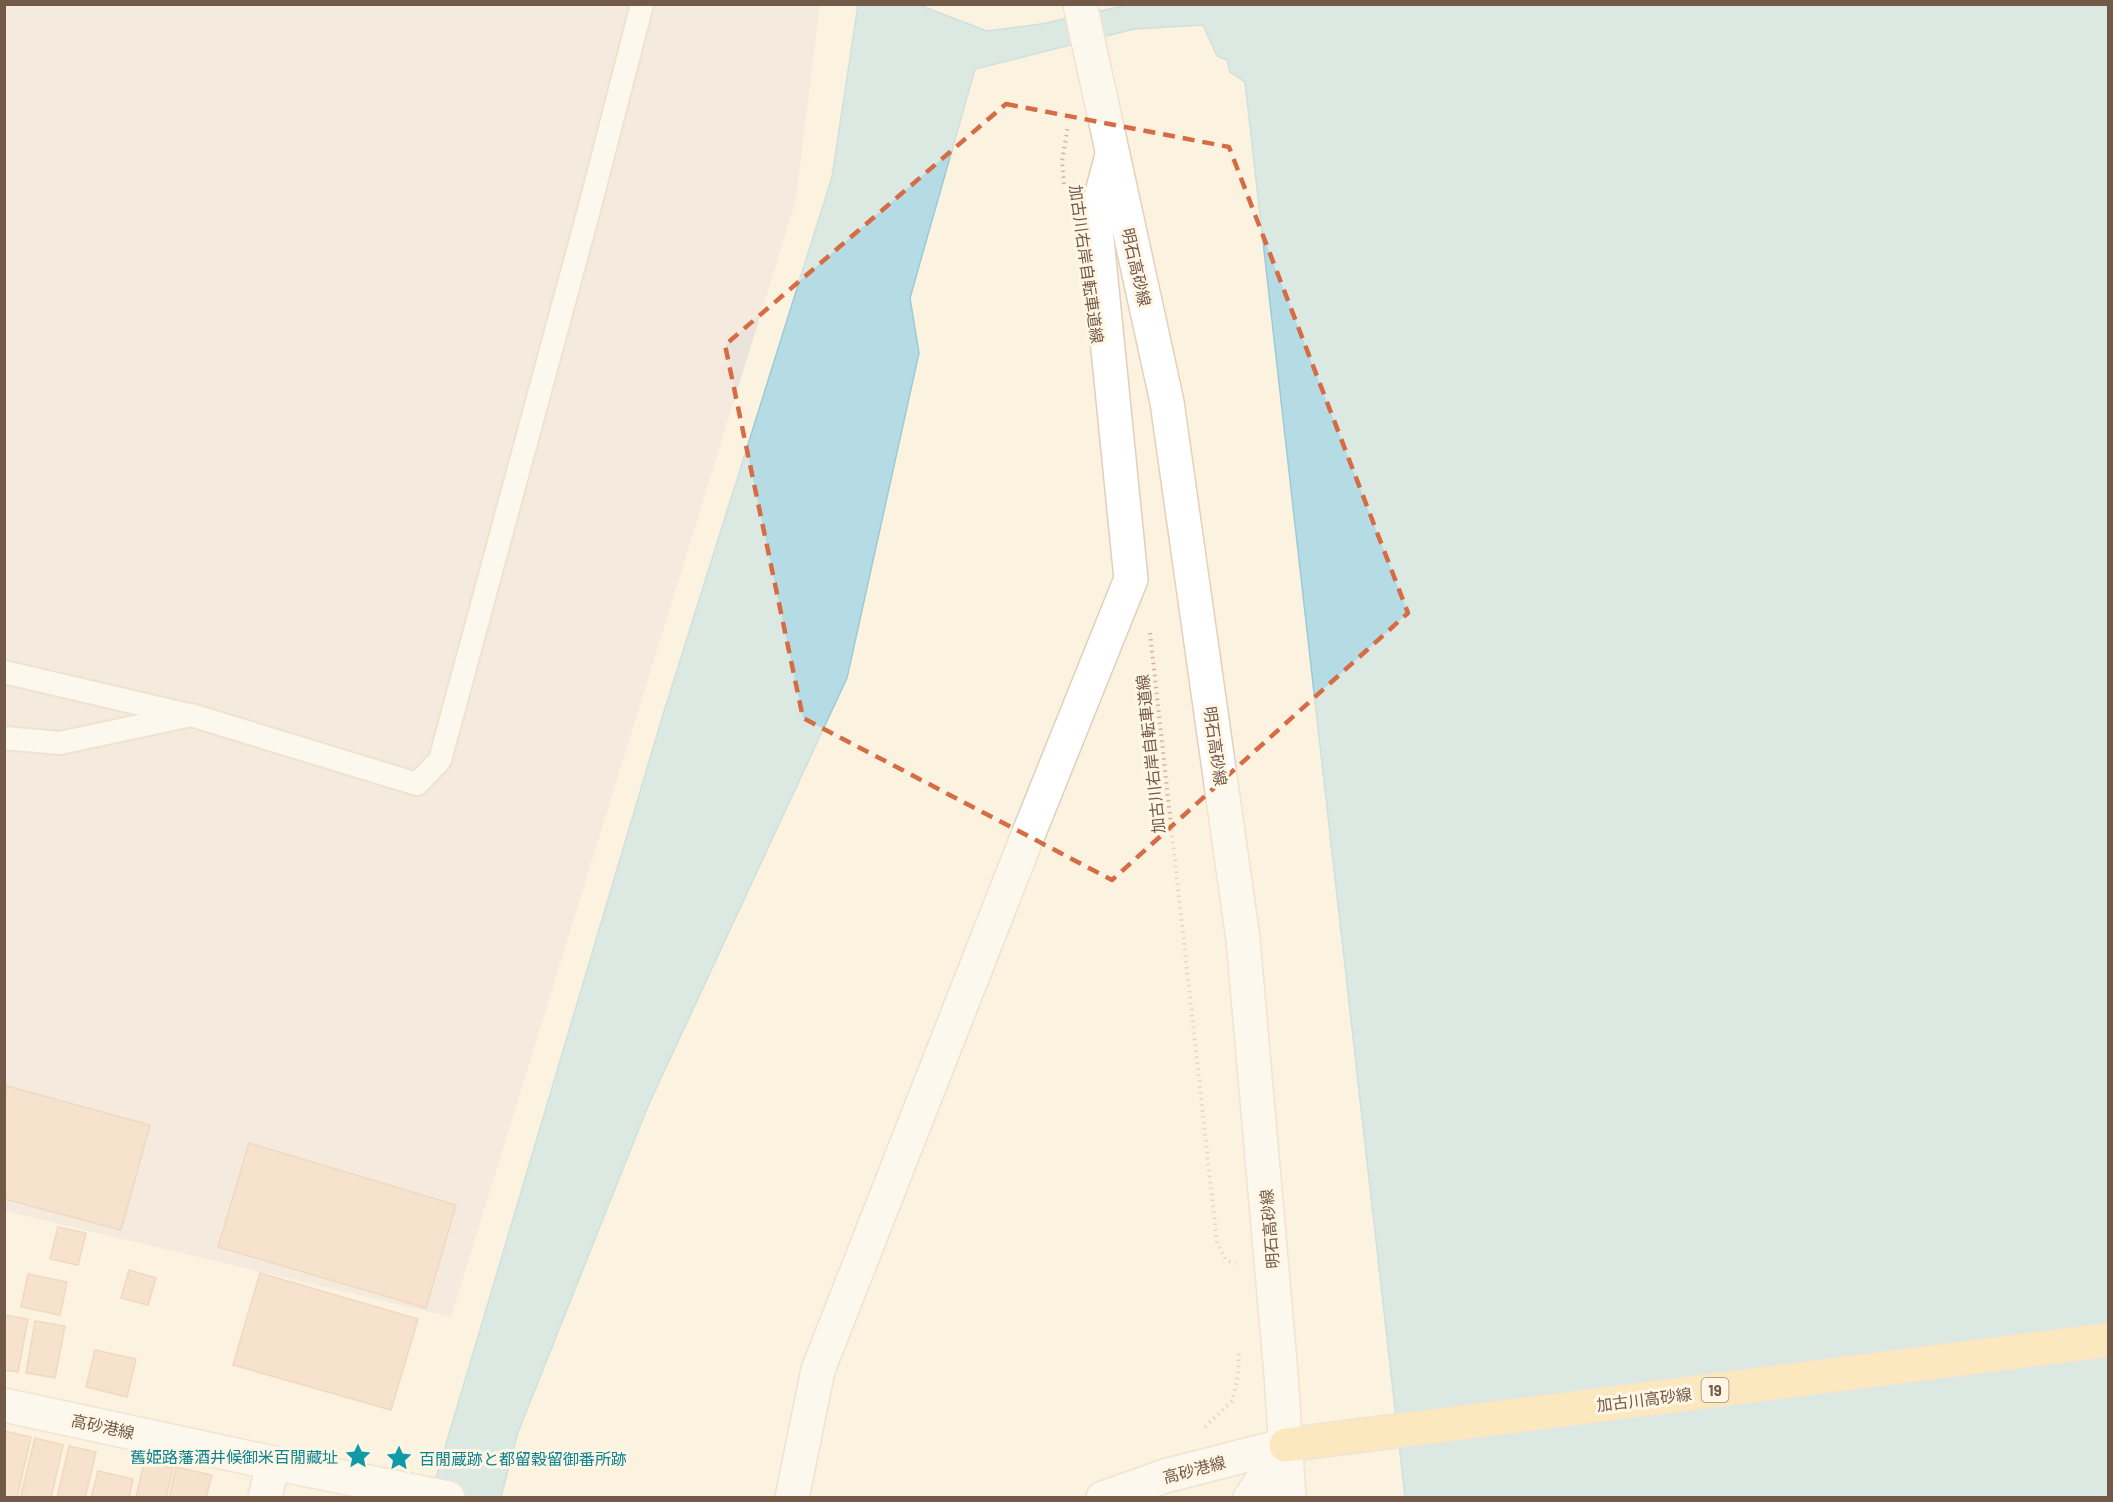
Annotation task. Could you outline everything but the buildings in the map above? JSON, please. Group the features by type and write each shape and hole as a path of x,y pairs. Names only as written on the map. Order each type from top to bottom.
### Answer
{"main road":[{"name":"明石高砂線","path":"1080,4 1167,402 1243,939 1289,1497"},
{"path":"792,1497 818,1370 1131,579 1095,219 1112,155"},
{"name":"加古川高砂線","path":"1286,1445 2109,1340"},
{"name":"高砂港線","path":"4,1406 273,1463 448,1497"},
{"path":"1250,1497 1286,1445"},
{"name":"高砂港線","path":"1103,1497 1165,1476 1286,1445"},
{"path":"266,1497 273,1463"}],"lane":[{"path":"4,672 191,715 417,784 440,760 590,206 642,4"},
{"path":"4,738 60,743 191,715"}],"path":[{"name":"加古川右岸自転車道線","path":"1065,185 1062,161 1070,114"},
{"name":"加古川右岸自転車道線","path":"1150,627 1174,869 1200,1074 1217,1243 1226,1260 1239,1266"},
{"path":"1203,1430 1232,1401 1238,1377 1240,1342"}],"highlighted area":[{"path":"1006,104 1229,147 1408,613 1112,880 803,718 725,345"}],"shaded area":[{"path":"5,5 820,5 796,200 451,1317 5,1211"}],"water":[{"path":"1132,4 2108,5 2108,1497 1405,1497 1245,82 1230,72 1227,60 1217,56 1203,25 1134,29 975,69 910,298 919,353 847,678 648,1106 518,1432 501,1497 430,1498 662,718 832,177 858,5 919,5 987,31 1041,24"}],"place":[{"name":"舊姫路藩酒井候御米百閒藏址","path":"358,1456"},
{"name":"百閒蔵跡と都留穀留御番所跡","path":"399,1458"}]}
